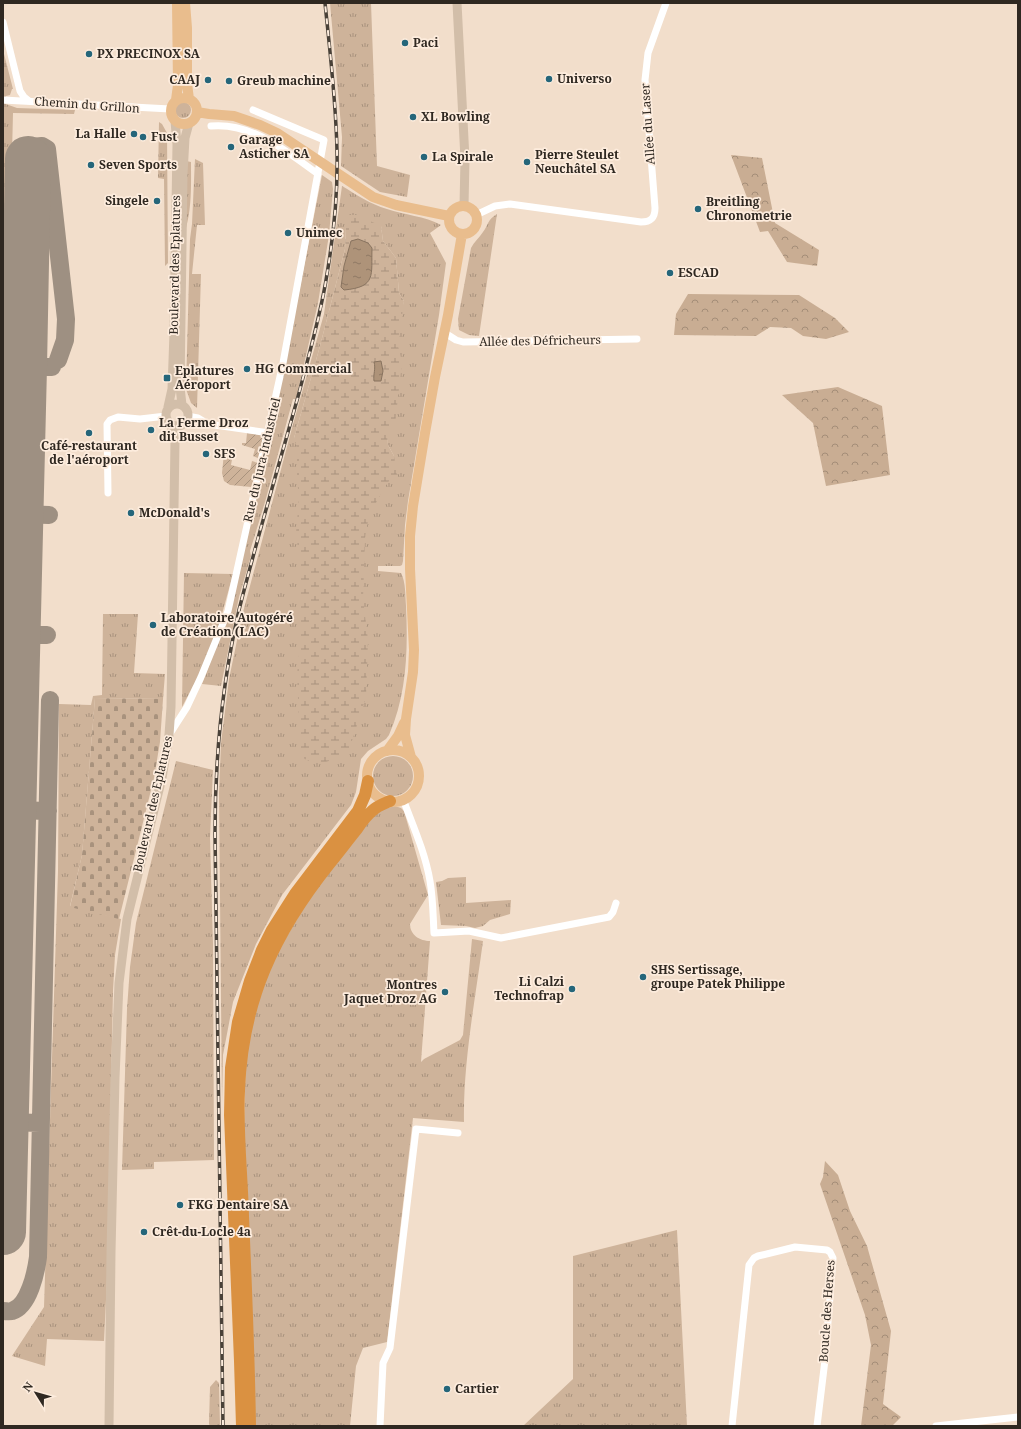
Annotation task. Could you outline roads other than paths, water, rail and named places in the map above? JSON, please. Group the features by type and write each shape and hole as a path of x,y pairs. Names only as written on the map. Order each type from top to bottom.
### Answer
{"highway":[{"path":"242,1426 230,1115 231,1068 238,1022 250,981 262,950 272,930 295,894 358,811 368,782"},
{"path":"250,1426 247,1296 239,1114 240,1069 247,1023 252,1003 270,955 290,917 316,880 366,817 378,806 390,801"}],"main road":[{"path":"176,100 178,84 177,3"},
{"path":"185,3 187,28 187,84 189,98"},
{"path":"457,3 465,159 464,206"},
{"path":"183,97 189,98 195,104 197,112 195,118 189,123 183,124 175,121 172,117 170,109 172,104 176,100 183,97"},
{"path":"197,112 239,118 260,125 278,133 368,194 396,205 449,216"},
{"name":"Boulevard des Eplatures","path":"109,1426 113,1142 119,983 123,946 132,895 157,800 169,735 172,707 175,441 168,416 172,389 174,325 177,144 175,121"},
{"name":"Boulevard des Eplatures","path":"182,405 180,387 183,174 185,138 189,123"},
{"path":"464,206 470,208 476,215 477,219 475,227 470,232 462,234 451,228 448,220 454,208 464,206"},
{"path":"411,757 400,751 387,751 377,756 373,760 368,770 368,782 374,793 384,800 390,801 402,799 413,792 418,780 417,768 411,757 405,735 414,650 410,536 413,506 429,412 445,333 462,234"},
{"path":"173,404 182,405 186,408 186,421 176,426 168,416 173,404"},
{"name":"Boulevard des Eplatures","path":"175,441 182,424"},
{"path":"387,751 398,736 406,719"}],"street":[{"name":"Allée du Laser","path":"476,215 496,206 510,204 641,222 650,221 654,216 655,208 645,80 648,53 666,3"},
{"path":"3,22 20,91 29,102"},
{"name":"Chemin du Grillon","path":"3,100 33,103 170,109"},
{"name":"Rue du Jura-Industriel","path":"169,735 188,707 228,611 285,356 324,140 253,110"},
{"path":"211,126 231,126 243,129 264,138 318,174"},
{"name":"Allée des Défricheurs","path":"445,333 458,341 469,342 637,339"},
{"path":"108,493 106,424 118,417 140,419 168,416"},
{"path":"187,416 198,418 208,424 269,433"},
{"path":"402,799 418,838 428,870 432,896 434,933 469,931 501,938 609,918 616,903"},
{"path":"380,1426 383,1363 390,1348 416,1129 458,1132"},
{"name":"Boucle des Herses","path":"732,1426 749,1265 754,1258 758,1256 795,1247 827,1250 833,1258 817,1426"},
{"path":"936,1426 1018,1418"}],"water":[{"path":"358,239 368,243 372,248 370,278 367,283 362,286 344,290 341,287 344,266 351,241"},
{"path":"381,361 383,371 381,381 374,381 374,362"}],"railway":[{"path":"223,1426 215,833 218,749 228,665 239,610 311,349 322,304 334,228 337,151 334,95 325,3"}],"place":[{"name":"Paci","path":"405,43"},
{"name":"PX PRECINOX SA","path":"89,54"},
{"name":"Universo","path":"549,79"},
{"name":"CAAJ","path":"208,80"},
{"name":"Greub machine","path":"229,81"},
{"name":"XL Bowling","path":"413,117"},
{"name":"La Halle","path":"134,134"},
{"name":"Fust","path":"143,137"},
{"name":"Garage Asticher SA","path":"231,147"},
{"name":"La Spirale","path":"424,157"},
{"name":"Pierre Steulet Neuchâtel SA","path":"527,162"},
{"name":"Seven Sports","path":"91,165"},
{"name":"Singele","path":"157,201"},
{"name":"Breitling Chronometrie","path":"698,209"},
{"name":"Unimec","path":"288,233"},
{"name":"ESCAD","path":"670,273"},
{"name":"HG Commercial","path":"247,369"},
{"name":"Eplatures Aéroport","path":"167,378"},
{"name":"La Ferme Droz dit Busset","path":"151,430"},
{"name":"Café-restaurant de l'aéroport","path":"89,433"},
{"name":"SFS","path":"206,454"},
{"name":"McDonald's","path":"131,513"},
{"name":"Laboratoire Autogéré de Création (LAC)","path":"153,625"},
{"name":"SHS Sertissage, groupe Patek Philippe","path":"643,977"},
{"name":"Li Calzi Technofrap","path":"572,989"},
{"name":"Montres Jaquet Droz AG","path":"445,992"},
{"name":"FKG Dentaire SA","path":"180,1205"},
{"name":"Crêt-du-Locle 4a","path":"144,1232"},
{"name":"Cartier","path":"447,1389"}]}
